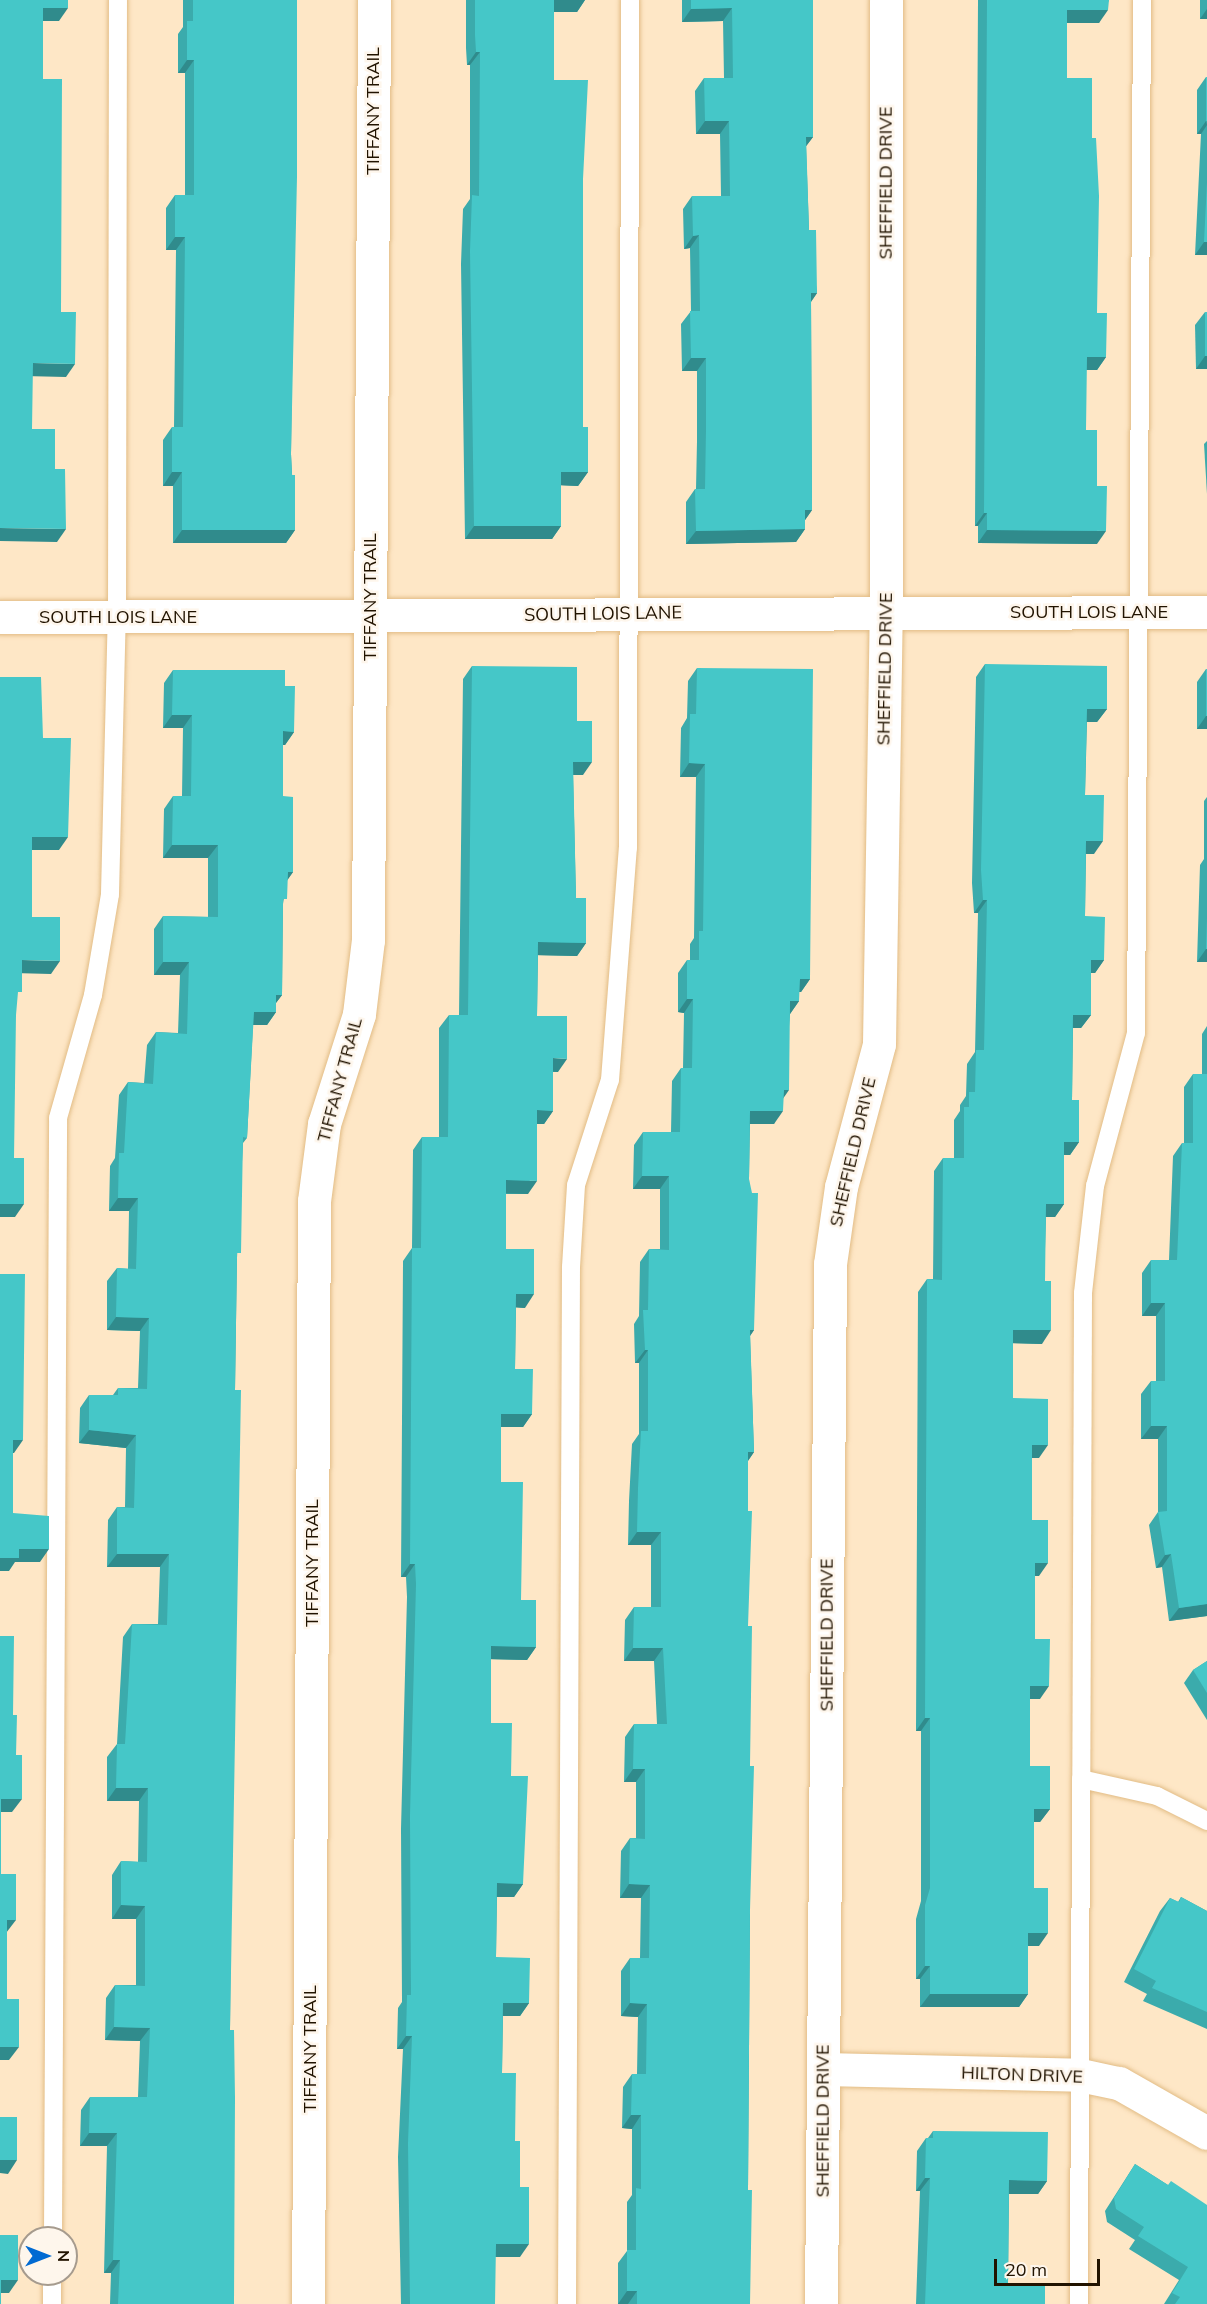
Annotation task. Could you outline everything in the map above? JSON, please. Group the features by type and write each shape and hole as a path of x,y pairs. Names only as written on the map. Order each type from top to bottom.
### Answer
{"street":[{"name":"TIFFANY TRAIL","path":"308,2304 314,1201 324,1124 359,1014 368,940 374,0"},
{"name":"SHEFFIELD DRIVE","path":"821,2304 830,1264 842,1187 879,1044 886,613 886,0"},
{"name":"SOUTH LOIS LANE","path":"0,616 370,617 629,613 1207,612"},
{"name":"HILTON DRIVE","path":"823,2069 1080,2075 1119,2083 1207,2133"}],"lane":[{"path":"52,2226 58,1118 93,995 110,894 117,617 118,0"},
{"path":"567,2304 571,1268 576,1185 610,1080 619,994 628,848 630,0"},
{"path":"1079,2304 1083,1293 1095,1186 1136,1033 1142,0"},
{"path":"1082,1779 1157,1796 1207,1821"},
{"path":"52,2286 52,2304"}],"building":[{"path":"0,0 68,0 68,8 43,8 43,79 62,79 61,312 76,312 75,364 33,363 32,429 55,429 55,469 65,469 66,529 0,528"},
{"path":"193,0 297,0 297,177 291,454 292,475 295,475 295,530 182,530 182,472 172,472 172,427 183,427 185,237 175,237 175,195 194,195 194,60 187,60 187,21 193,21"},
{"path":"475,0 554,0 554,80 588,80 583,179 583,427 588,427 588,472 561,472 561,526 474,526 470,251 472,195 479,196 480,52 476,52"},
{"path":"691,0 813,0 813,137 806,137 809,230 816,230 817,293 811,293 812,510 805,510 805,529 696,531 695,489 705,489 706,358 691,358 690,311 700,311 699,235 693,236 692,196 730,196 729,121 705,121 704,78 733,78 732,8 691,9"},
{"path":"987,0 1109,0 1108,10 1067,10 1067,78 1092,78 1092,138 1096,138 1099,196 1097,313 1107,313 1106,357 1087,357 1086,430 1097,430 1097,486 1107,486 1106,531 987,530 987,513 984,513"},
{"path":"1207,77 1207,121 1206,121"},
{"path":"1207,182 1207,242 1204,242"},
{"path":"1205,312 1207,312 1207,356 1205,356"},
{"path":"985,664 1107,666 1107,709 1087,709 1085,795 1104,795 1103,841 1086,841 1085,916 1105,917 1104,960 1091,960 1091,1015 1073,1015 1072,1100 1079,1100 1079,1142 1064,1142 1064,1204 1046,1204 1045,1281 1051,1281 1051,1330 1013,1330 1013,1398 1048,1399 1048,1445 1032,1445 1032,1520 1048,1520 1048,1563 1035,1563 1035,1639 1050,1639 1049,1686 1030,1686 1030,1766 1050,1766 1050,1809 1034,1809 1034,1888 1048,1888 1048,1933 1028,1933 1028,1994 930,1994 930,1966 925,1966 925,1905 930,1888 930,1718 925,1718 927,1279 942,1280 943,1158 964,1158 964,1107 969,1107 969,1092 975,1092 976,1050 984,1050 987,900 983,900 981,870"},
{"path":"472,666 577,667 577,721 592,721 592,762 573,762 576,898 586,898 586,943 538,942 537,1016 567,1016 567,1059 553,1058 553,1111 537,1110 537,1181 506,1180 506,1249 534,1249 534,1294 516,1294 515,1369 533,1369 532,1414 501,1414 501,1482 523,1482 521,1600 536,1600 536,1647 491,1646 491,1723 512,1723 511,1776 528,1776 523,1884 497,1883 496,1957 530,1958 529,2003 503,2003 502,2073 516,2073 515,2141 520,2141 520,2187 529,2187 529,2244 496,2244 495,2304 410,2304 408,2143 412,2036 406,2036 407,1995 411,1995 410,1816 416,1584 415,1564 410,1564 412,1248 421,1248 422,1137 448,1137 449,1015 468,1015"},
{"path":"697,668 813,669 810,979 800,979 799,1001 790,1001 789,1090 784,1090 783,1111 750,1111 749,1179 752,1193 758,1193 754,1330 750,1330 754,1452 748,1452 748,1511 752,1511 748,1626 752,1626 750,1766 754,1766 750,1910 748,2190 752,2190 750,2304 637,2304 637,2291 627,2291 627,2250 636,2250 636,2188 641,2189 641,2115 631,2115 632,2074 646,2074 647,2004 630,2003 630,1958 649,1958 650,1885 629,1884 630,1838 645,1839 645,1769 633,1769 634,1724 667,1724 663,1648 633,1648 634,1607 661,1607 661,1532 637,1532 641,1431 648,1431 648,1350 645,1350 643,1310 648,1310 649,1249 669,1250 669,1176 642,1176 643,1132 680,1132 681,1068 692,1068 693,999 687,999 687,960 699,960 699,931 703,931 705,764 689,763 690,714 696,714"},
{"path":"1207,669 1207,716 1206,716"},
{"path":"173,670 285,670 285,686 295,686 294,732 283,731 283,796 293,797 293,872 288,872 287,899 283,899 282,995 276,995 276,1012 254,1012 247,1138 243,1137 241,1253 237,1253 235,1390 241,1390 230,2030 234,2030 235,2098 234,2304 118,2304 120,2260 113,2260 117,2133 89,2133 90,2097 147,2097 150,2028 114,2027 115,1985 145,1986 145,1906 121,1905 121,1861 147,1862 148,1788 116,1788 117,1744 125,1744 132,1624 167,1625 169,1554 117,1554 117,1507 134,1508 136,1435 89,1430 89,1395 118,1395 118,1388 147,1389 149,1318 116,1317 117,1268 136,1269 138,1198 118,1198 119,1153 124,1153 128,1082 153,1084 156,1032 187,1034 189,962 163,962 163,916 218,917 218,845 172,845 173,796 191,796 192,715 172,715"},
{"path":"0,677 41,677 43,738 71,738 68,837 32,837 32,917 60,917 60,961 22,960 22,992 18,992 16,1015 14,1158 24,1158 24,1204 0,1204"},
{"path":"1193,1074 1207,1074 1207,1604 1179,1608 1171,1554 1165,1555 1158,1512 1167,1511 1167,1426 1151,1426 1151,1381 1165,1381 1165,1303 1151,1303 1151,1260 1177,1260 1182,1143 1193,1143"},
{"path":"0,1274 25,1274 23,1440 13,1440 13,1513 49,1516 49,1549 19,1549 19,1558 0,1558"},
{"path":"0,1636 14,1636 13,1715 17,1715 16,1755 22,1755 22,1799 1,1799 1,1874 16,1874 16,1920 7,1920 7,1999 19,1999 19,2047 0,2047"},
{"path":"1207,1661 1207,1693 1193,1670"},
{"path":"1181,1897 1207,1911 1207,2012 1152,1988 1156,1981 1134,1969 1170,1898 1179,1902"},
{"path":"0,2117 17,2117 17,2160 0,2160"},
{"path":"933,2131 1048,2132 1047,2181 1009,2180 1008,2284 1045,2285 1045,2304 925,2304 930,2178 925,2178 926,2138 933,2138"},
{"path":"1135,2164 1168,2185 1171,2181 1207,2205 1207,2304 1175,2304 1180,2297 1172,2293 1188,2267 1138,2236 1144,2227 1116,2209 1114,2198"},
{"path":"0,2235 18,2235 18,2280 1,2280 0,2304"}]}
